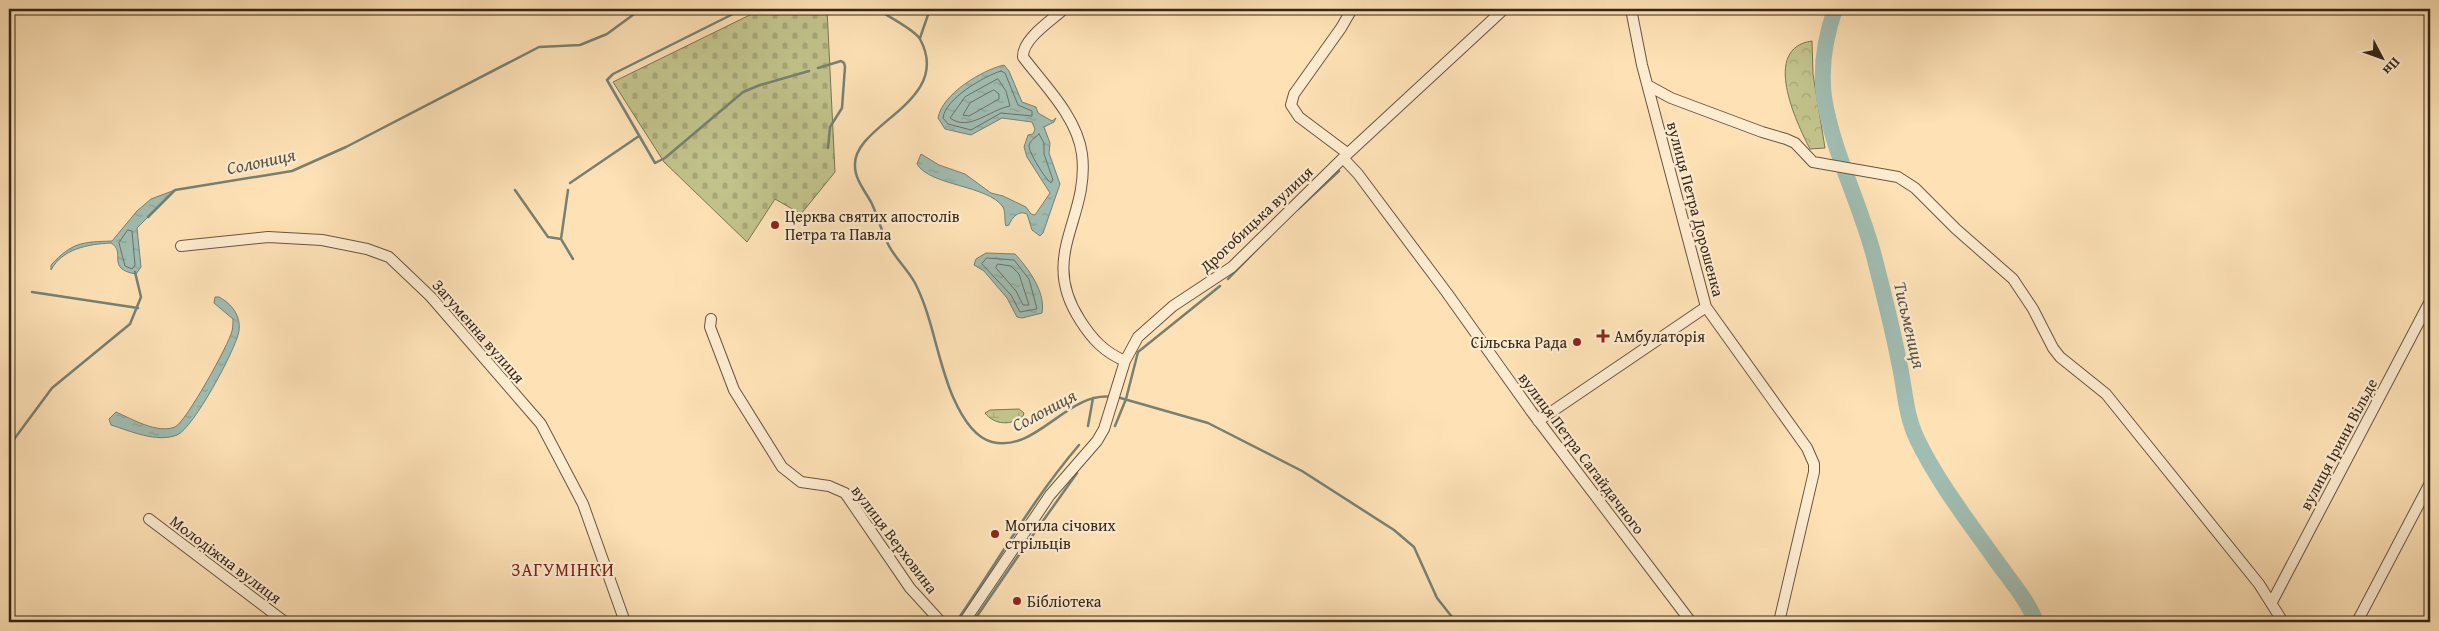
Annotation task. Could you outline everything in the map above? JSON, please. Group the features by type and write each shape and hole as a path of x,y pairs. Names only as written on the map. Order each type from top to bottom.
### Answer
{"street":[{"path":"1064,9 1029,41 1023,51 1023,57 1065,113 1079,140 1082,154 1082,183 1063,255 1063,280 1067,296 1074,311 1095,341 1109,354 1125,361"},
{"name":"вулиця Петра Сагайдачного","path":"1352,9 1341,28 1294,94 1290,105 1299,117 1345,156 1447,293 1538,421 1692,622"},
{"name":"Дрогобицька вулиця","path":"964,622 1050,495 1094,447 1104,429 1125,361 1133,344 1147,327 1173,306 1232,267 1345,156 1504,9"},
{"name":"вулиця Петра Дорошенка","path":"1631,9 1706,308 1807,448 1814,464 1811,488 1779,622"},
{"path":"1649,86 1661,94 1707,112 1762,132 1786,138 1795,143 1813,162 1821,165 1898,177 1915,188 1956,229 2012,279 2033,309 2053,348 2060,357 2106,394 2272,602 2283,622"},
{"name":"Загуменна вулиця","path":"181,246 268,238 322,240 367,249 389,256 431,297 541,424 583,504 625,622"},
{"name":"вулиця Ірини Вільде","path":"2272,602 2430,300"},
{"path":"1538,421 1706,308"},
{"name":"вулиця Верховина","path":"711,319 710,327 730,382 776,459 794,478 812,484 834,487 845,493 910,588 941,622"},
{"path":"2357,622 2430,483"},
{"name":"Молодіжна вулиця","path":"149,519 285,622"}],"green space":[{"path":"762,9 827,9 835,172 801,214 775,199 747,242 664,162 613,82"},
{"path":"1812,41 1813,74 1825,148 1810,149 1791,105 1785,71 1788,57 1797,47"},
{"path":"1019,409 1024,413 1023,416 1009,423 993,420 985,413 990,410"}],"water":[{"path":"1004,65 1009,71 1022,102 1036,107 1038,113 1052,121 1056,118 1054,122 1044,127 1050,143 1049,153 1060,184 1043,233 1040,236 1032,230 1027,214 1021,213 1016,215 1009,225 1006,226 1003,207 996,200 985,194 934,177 917,164 921,154 939,165 965,174 991,193 1003,196 1026,207 1031,214 1035,215 1050,193 1027,157 1024,147 1028,135 1033,134 1035,129 1032,122 1002,118 971,135 945,129 938,118 947,100 964,84 985,72"},
{"path":"175,190 137,228 141,267 136,274 121,268 117,251 111,243 85,246 69,252 51,270 51,265 58,257 72,248 85,243 112,241 137,211 151,199"},
{"path":"986,253 1015,254 1030,273 1039,289 1043,305 1042,313 1022,318 1017,317 1007,298 984,271 974,265 976,259"},
{"path":"215,297 224,300 235,311 239,320 239,331 213,388 193,419 177,435 161,438 111,425 109,419 116,412 145,425 160,429 175,427 180,422 206,382 232,331 233,319 214,303"}],"waterway":[{"name":"Солониця","path":"148,217 175,190 292,171 346,147 539,47 580,45 607,34 641,9"},
{"path":"743,9 613,74 607,80 655,163 665,158 743,92 760,85 809,71"},
{"name":"Солониця","path":"877,9 917,35 927,61 924,80 914,96 869,137 858,151 855,171 872,204 889,246 912,278 921,296 948,383 963,417 973,430 985,439 992,442 1008,443 1023,439 1038,431 1081,403 1096,398 1112,397"},
{"path":"920,38 930,9"},
{"path":"1826,9 1831,21"},
{"name":"Тисьмениця","path":"1835,9 1824,52 1824,97 1833,137 1874,256 1913,430 1943,485 2023,597 2036,622"},
{"path":"818,68 841,61 845,67 842,108 830,127 828,148"},
{"path":"570,183 639,136"},
{"path":"1298,209 1339,171"},
{"path":"515,190 548,237 561,239"},
{"path":"568,190 561,239 573,259"},
{"path":"1228,279 1263,243"},
{"name":"Солониця","path":"9,446 52,388 130,324 141,297 135,272"},
{"path":"1115,426 1126,399 1138,352 1220,286"},
{"path":"9,290 14,290"},
{"path":"32,292 138,308"},
{"name":"Солониця","path":"1117,397 1208,423 1302,471 1394,530 1414,547 1437,598 1456,622"},
{"path":"1088,426 1093,398"},
{"path":"956,622 1030,510 1079,445"},
{"path":"1028,542 1077,473"},
{"path":"973,622 1023,549"}],"place":[{"name":"Церква святих апостолів Петра та Павла","path":"775,225"},
{"name":"Амбулаторія","path":"1603,336"},
{"name":"Сільська Рада","path":"1577,342"},
{"name":"Могила січових стрільців","path":"995,534"},
{"name":"Бібліотека","path":"1017,601"}],"district":[{"name":"ЗАГУМІНКИ","path":"563,569"}]}
